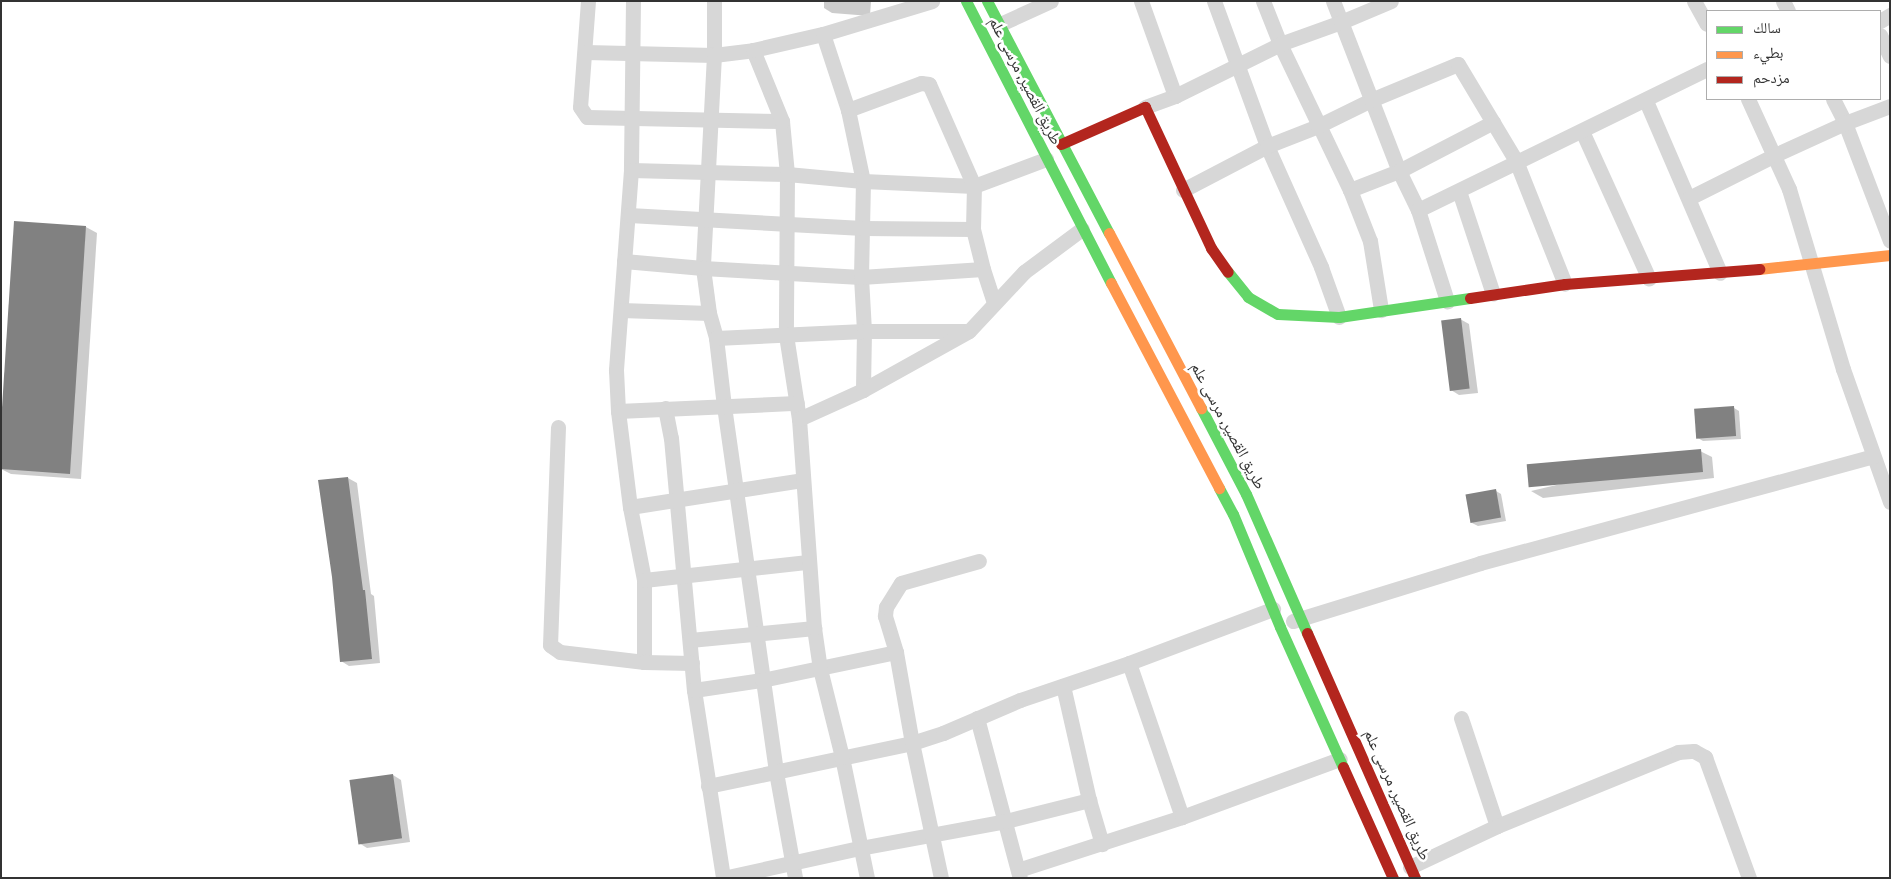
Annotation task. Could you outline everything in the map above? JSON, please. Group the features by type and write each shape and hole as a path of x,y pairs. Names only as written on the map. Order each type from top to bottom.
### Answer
{"main road":[{"name":"طريق القصير, مرسى علم","path":"966,1 1082,229 1233,514 1280,627 1393,878"},
{"name":"طريق القصير, مرسى علم","path":"987,1 1246,494 1413,872"},
{"path":"1061,144 1145,107 1182,190 1211,248 1236,285 1248,298 1278,314 1339,317 1565,284 1813,265 1890,255"}],"street":[{"path":"588,1 580,107 587,117 711,118 782,121"},
{"path":"633,1 629,215 616,370 618,411 630,507 644,580 644,662"},
{"path":"714,1 714,55 703,268 709,313 716,338 762,680 794,871"},
{"path":"585,52 633,55 714,55 753,50 823,34 932,1"},
{"path":"998,25 1051,1"},
{"path":"1141,1 1175,96"},
{"path":"1214,1 1267,146 1321,267 1339,317"},
{"path":"1263,1 1280,44 1350,190 1370,241 1381,310"},
{"path":"1333,1 1399,171 1418,210 1447,301"},
{"path":"1145,107 1175,96 1280,44 1341,22 1391,1"},
{"path":"1694,1 1706,22"},
{"path":"823,34 848,110 863,181 861,277 864,331 863,390"},
{"path":"1881,37 1890,56"},
{"path":"753,50 782,121 787,174 786,335 798,403 814,628 820,669 842,757 866,878"},
{"path":"1182,190 1267,146 1318,126 1371,100 1458,64 1516,161 1565,284"},
{"path":"1418,210 1516,161 1646,101 1706,70"},
{"path":"848,110 922,83 929,84 974,186 973,229 994,302"},
{"path":"1748,100 1789,189 1843,368 1890,502"},
{"path":"1834,100 1845,123 1890,241"},
{"path":"1646,101 1720,273"},
{"path":"1689,198 1775,155 1845,123 1890,106"},
{"path":"1350,190 1399,171 1493,122"},
{"path":"1582,131 1649,278"},
{"path":"631,170 787,174 863,181 974,186 1046,159"},
{"path":"1459,191 1493,294"},
{"path":"629,215 705,221 863,228 973,229"},
{"path":"799,420 863,390 969,330 1024,272 1082,229"},
{"path":"624,261 703,268 861,277 983,269"},
{"path":"621,310 709,313"},
{"path":"716,338 864,331 969,330"},
{"path":"618,411 798,403"},
{"path":"665,408 671,438 694,690 723,878 794,871 860,848 1006,821 1089,800"},
{"path":"558,427 550,645 560,652 644,662 692,663"},
{"path":"1280,627 1302,618 1480,563 1874,456"},
{"path":"630,507 737,492 802,480"},
{"path":"941,878 912,743 896,652 885,616 886,607 901,583 979,561"},
{"path":"644,580 808,562"},
{"path":"708,786 912,743 943,733 1020,700 1129,663 1273,609"},
{"path":"690,640 814,628"},
{"path":"694,690 762,680 896,652"},
{"path":"1129,663 1182,817"},
{"path":"1063,686 1089,800 1102,844"},
{"path":"977,718 1019,874 1340,759"},
{"path":"1461,718 1496,826"},
{"path":"1413,872 1496,826 1678,752 1694,751 1705,758 1749,878"}],"building":[{"path":"14,221 86,226 70,474 1,469 1,423"},
{"path":"1461,318 1470,388 1450,391 1441,320"},
{"path":"1734,406 1736,436 1696,439 1694,409"},
{"path":"1701,449 1703,472 1529,487 1527,464"},
{"path":"348,477 363,590 365,590 372,659 340,662 332,577 318,480"},
{"path":"1496,489 1501,518 1471,523 1465,494"},
{"path":"393,774 402,838 358,844 349,780"}],"traffic: fast":[{"path":"966,1 1111,283"},
{"path":"987,1 1109,233"},
{"path":"1228,272 1248,297 1278,314 1339,317 1470,298"},
{"path":"1201,408 1246,494 1307,633"},
{"path":"1219,488 1233,514 1280,627 1343,767"}],"traffic: slow":[{"path":"1109,233 1201,408"},
{"path":"1759,269 1890,255"},
{"path":"1111,283 1219,488"}],"traffic: jam":[{"path":"1061,144 1145,107 1211,248 1228,272"},
{"path":"1470,298 1565,284 1759,269"},
{"path":"1307,633 1415,878"},
{"path":"1343,767 1393,878"}]}
